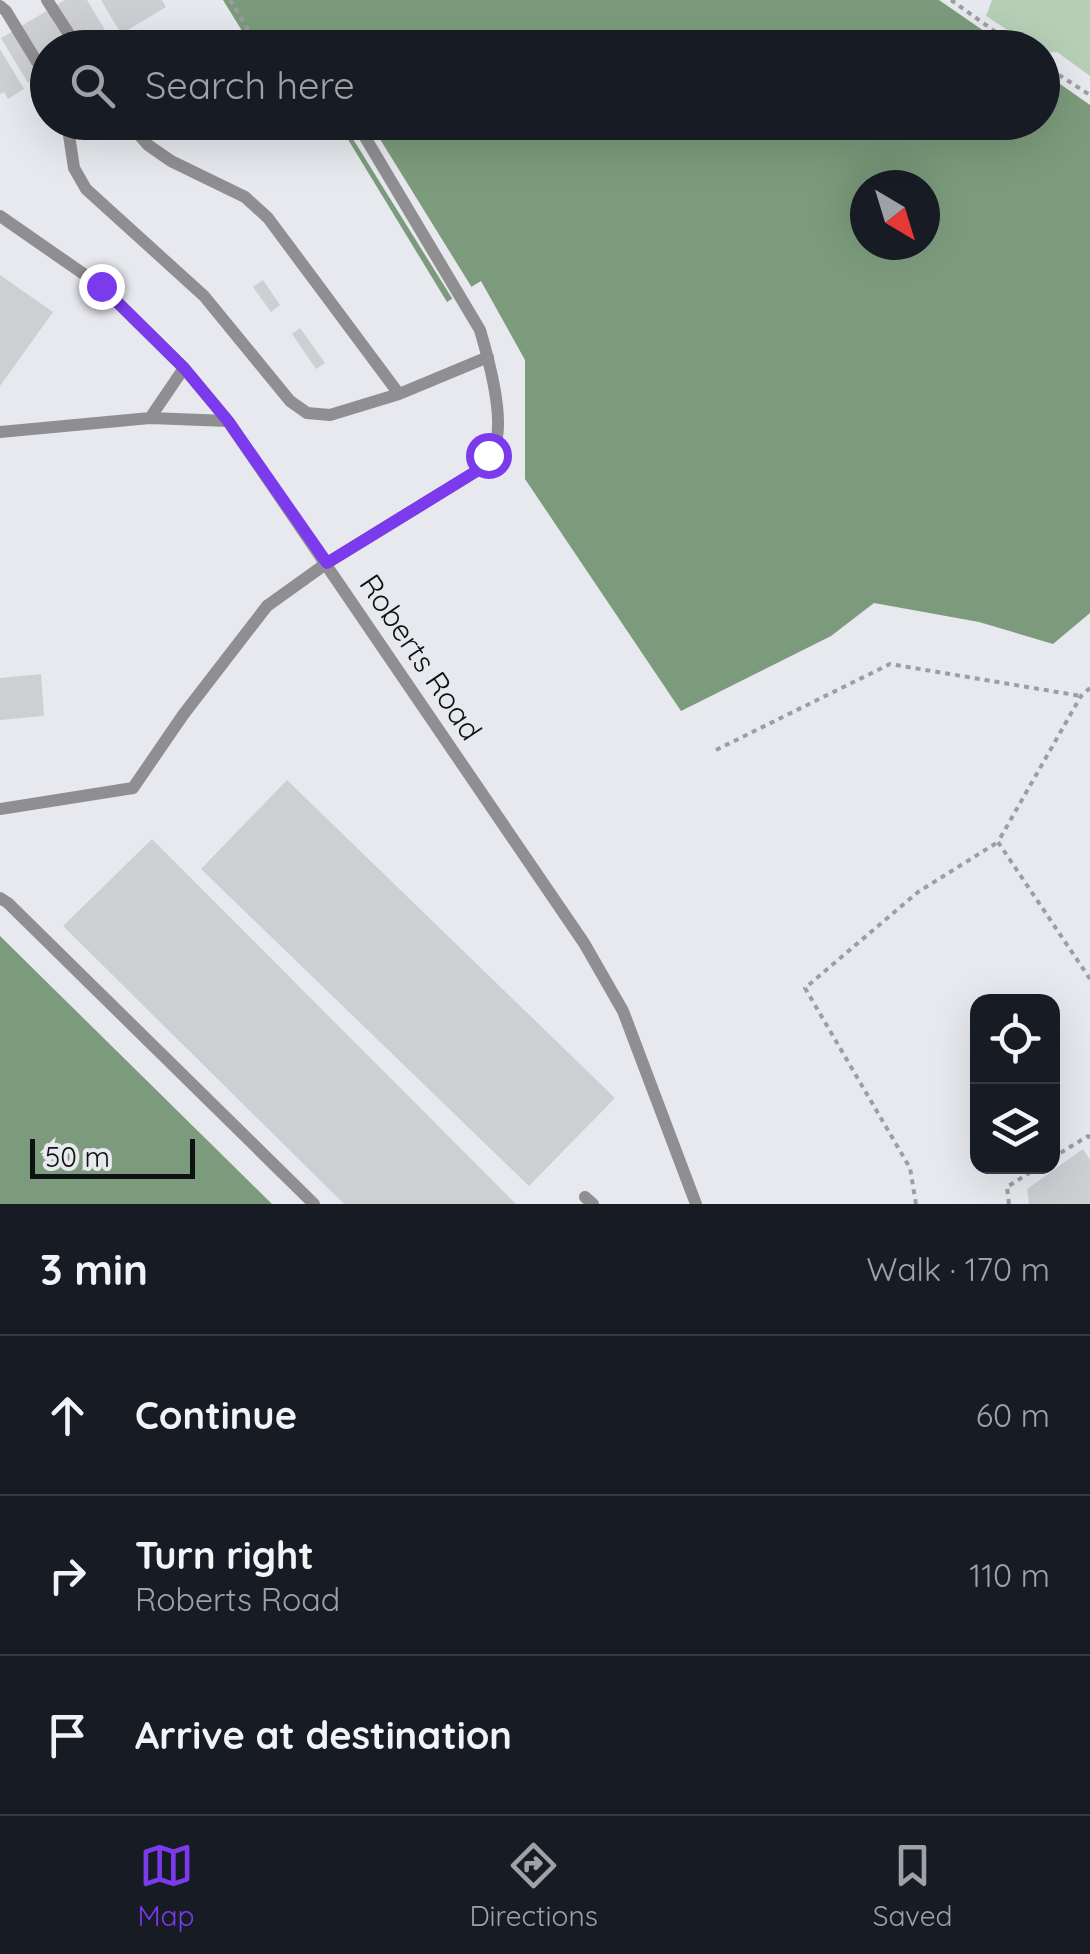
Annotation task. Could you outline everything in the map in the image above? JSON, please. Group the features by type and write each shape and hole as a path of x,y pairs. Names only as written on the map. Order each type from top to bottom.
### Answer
{"lane":[{"path":"47,0 66,30"},
{"path":"0,6 30,50"},
{"path":"70,140 74,168 86,190 204,296 290,400 306,413 330,415 399,394 488,358"},
{"path":"144,140 171,160 246,197 268,218 399,394"},
{"path":"0,809 133,788 183,714 267,606 327,563 475,472 488,455 496,438 496,406 480,330 367,140"},
{"name":"Roberts Road","path":"0,216 101,286 184,368 228,421 584,943 623,1012 696,1204"},
{"path":"150,418 184,368"},
{"path":"0,432 150,418 228,421"},
{"path":"0,898 314,1204"}],"path":[{"path":"230,0 248,30"},
{"path":"951,0 993,30"},
{"path":"1060,76 1090,95"},
{"path":"716,750 890,664 1082,696"},
{"path":"916,1204 910,1168 806,988 918,892 998,842 1090,688"},
{"path":"998,842 1090,980"},
{"path":"1060,1153 1090,1138"},
{"path":"1009,1204 1007,1187 1027,1174"}],"shaded area":[{"path":"223,0 939,0 982,30 242,30"},
{"path":"992,0 1090,0 1090,76 1060,54 1060,30 1008,30 986,16"},
{"path":"1060,84 1090,105 1090,613 1053,644 979,622 874,603 831,636 681,711 525,479 525,360 481,281 447,302 348,140 1060,140"},
{"path":"0,936 272,1204 0,1204"}],"pier":[{"path":"354,140 381,140 474,291 455,303"}],"building":[{"path":"65,0 87,0 105,30 30,30 28,83 1,38"},
{"path":"101,0 162,0 166,7 128,30 119,30"},
{"path":"0,49 24,89 8,99 4,92 0,94"},
{"path":"0,275 53,312 0,386"},
{"path":"263,280 280,305 271,312 253,287"},
{"path":"300,328 325,363 316,369 292,334"},
{"path":"41,674 44,716 0,720 0,678"},
{"path":"287,780 615,1098 529,1186 201,869"},
{"path":"152,839 516,1204 344,1204 63,926"},
{"path":"1083,1149 1090,1160 1090,1204 1029,1204 1027,1189 1048,1174 1060,1174 1060,1165"}],"route":[{"path":"101,286 184,368 228,421 327,563 475,472 488,455"}]}
